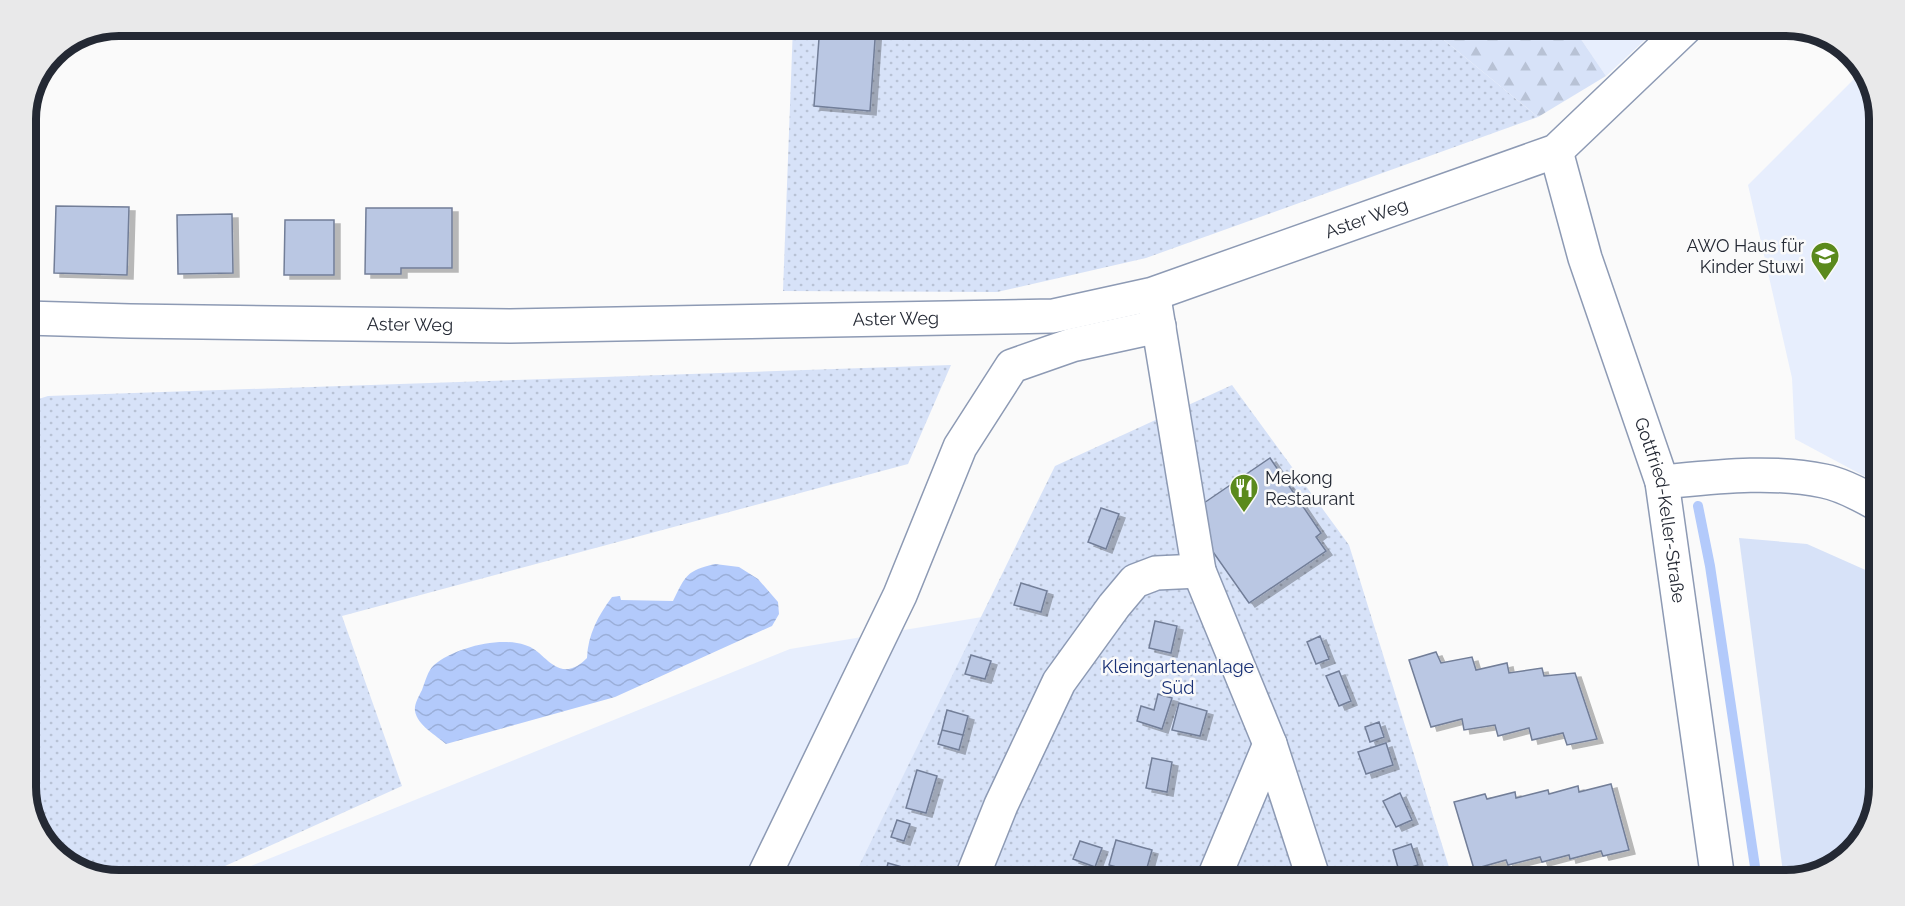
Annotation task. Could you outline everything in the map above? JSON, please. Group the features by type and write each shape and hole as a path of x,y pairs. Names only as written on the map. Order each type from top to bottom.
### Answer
{"street":[{"name":"Aster Weg","path":"36,318 510,326 1053,316 1153,294 1556,151 1677,36"},
{"name":"Gottfried-Keller-Straße","path":"1556,151 1585,258 1662,482 1717,870"},
{"path":"1153,294 1199,571 1270,744 1311,870"},
{"path":"767,870 900,595 960,447 1012,366 1072,345 1159,326"},
{"path":"1662,482 1732,475 1785,476 1826,481 1869,500"},
{"path":"975,870 1001,805 1059,682 1114,606 1135,581 1156,573 1199,571"},
{"path":"1217,870 1270,744"}],"shaded area":[{"path":"1579,36 1649,36 1606,76"},
{"name":"AWO Haus für Kinder Stuwi","path":"1857,78 1865,93 1869,114 1869,479 1795,439 1792,378 1748,185"},
{"path":"982,617 857,870 241,870 790,649"}],"green space":[{"path":"793,36 1439,36 1538,117 1146,258 997,292 783,291"},
{"path":"1439,36 1579,36 1606,76 1538,117"},
{"path":"951,365 908,464 342,616 402,786 216,870 119,870 87,864 60,846 40,813 36,792 36,400 48,396"},
{"name":"Kleingartenanlage Süd","path":"1232,385 1349,545 1450,870 857,870 1055,466"},
{"path":"1739,538 1807,544 1869,572 1869,787 1863,819 1852,837 1832,856 1818,864 1783,870"}],"water":[{"path":"715,564 739,567 758,579 778,602 779,614 772,626 615,697 446,744 419,721 415,711 416,703 430,670 453,653 477,645 514,643 530,647 553,665 563,669 573,668 587,658 589,641 595,626 612,597 620,596 621,600 673,601 688,575"}],"building":[{"path":"819,36 875,36 870,111 814,106"},
{"path":"56,206 129,207 127,275 54,273"},
{"path":"366,208 452,208 452,268 401,268 401,274 365,274"},
{"path":"232,214 233,273 178,274 177,215"},
{"path":"285,220 334,220 334,275 284,275"},
{"path":"1270,458 1321,533 1316,537 1326,551 1249,603 1206,542 1201,505"},
{"path":"1101,508 1119,514 1106,549 1088,542"},
{"path":"1021,583 1047,591 1041,612 1014,605"},
{"path":"1155,621 1177,626 1171,653 1149,648"},
{"path":"1320,636 1329,659 1316,664 1307,642"},
{"path":"1436,652 1441,663 1472,657 1476,670 1507,663 1509,673 1542,668 1544,676 1575,673 1597,739 1567,745 1563,733 1532,740 1529,728 1498,736 1495,725 1464,730 1462,719 1431,727 1409,660"},
{"path":"971,655 991,661 985,679 965,674"},
{"path":"1339,671 1351,701 1339,706 1326,676"},
{"path":"1158,694 1172,698 1162,729 1137,721 1141,706 1154,710"},
{"path":"1179,703 1207,711 1200,736 1172,730"},
{"path":"947,710 968,716 963,735 942,730"},
{"path":"1379,722 1384,737 1370,742 1365,727"},
{"path":"942,730 963,735 959,750 938,744"},
{"path":"1386,743 1393,765 1366,774 1358,752"},
{"path":"1152,758 1172,762 1167,792 1146,788"},
{"path":"917,770 937,776 926,813 906,808"},
{"path":"1611,784 1629,850 1603,856 1601,851 1570,859 1569,855 1542,862 1540,857 1508,865 1506,860 1474,869 1454,802 1485,794 1487,799 1515,792 1516,798 1548,790 1549,794 1578,786 1579,792"},
{"path":"1400,793 1412,820 1396,827 1383,801"},
{"path":"897,820 910,824 904,841 891,837"},
{"path":"1116,840 1152,850 1146,870 1127,870 1109,865"},
{"path":"1080,841 1102,848 1095,867 1073,859"},
{"path":"1411,844 1418,865 1399,870 1393,850"},
{"path":"888,863 913,870 886,870"}],"waterway":[{"path":"1698,506 1710,566 1756,870"}],"place":[{"name":"AWO Haus für Kinder Stuwi","path":"1825,282"},
{"name":"Mekong Restaurant","path":"1244,514"}]}
